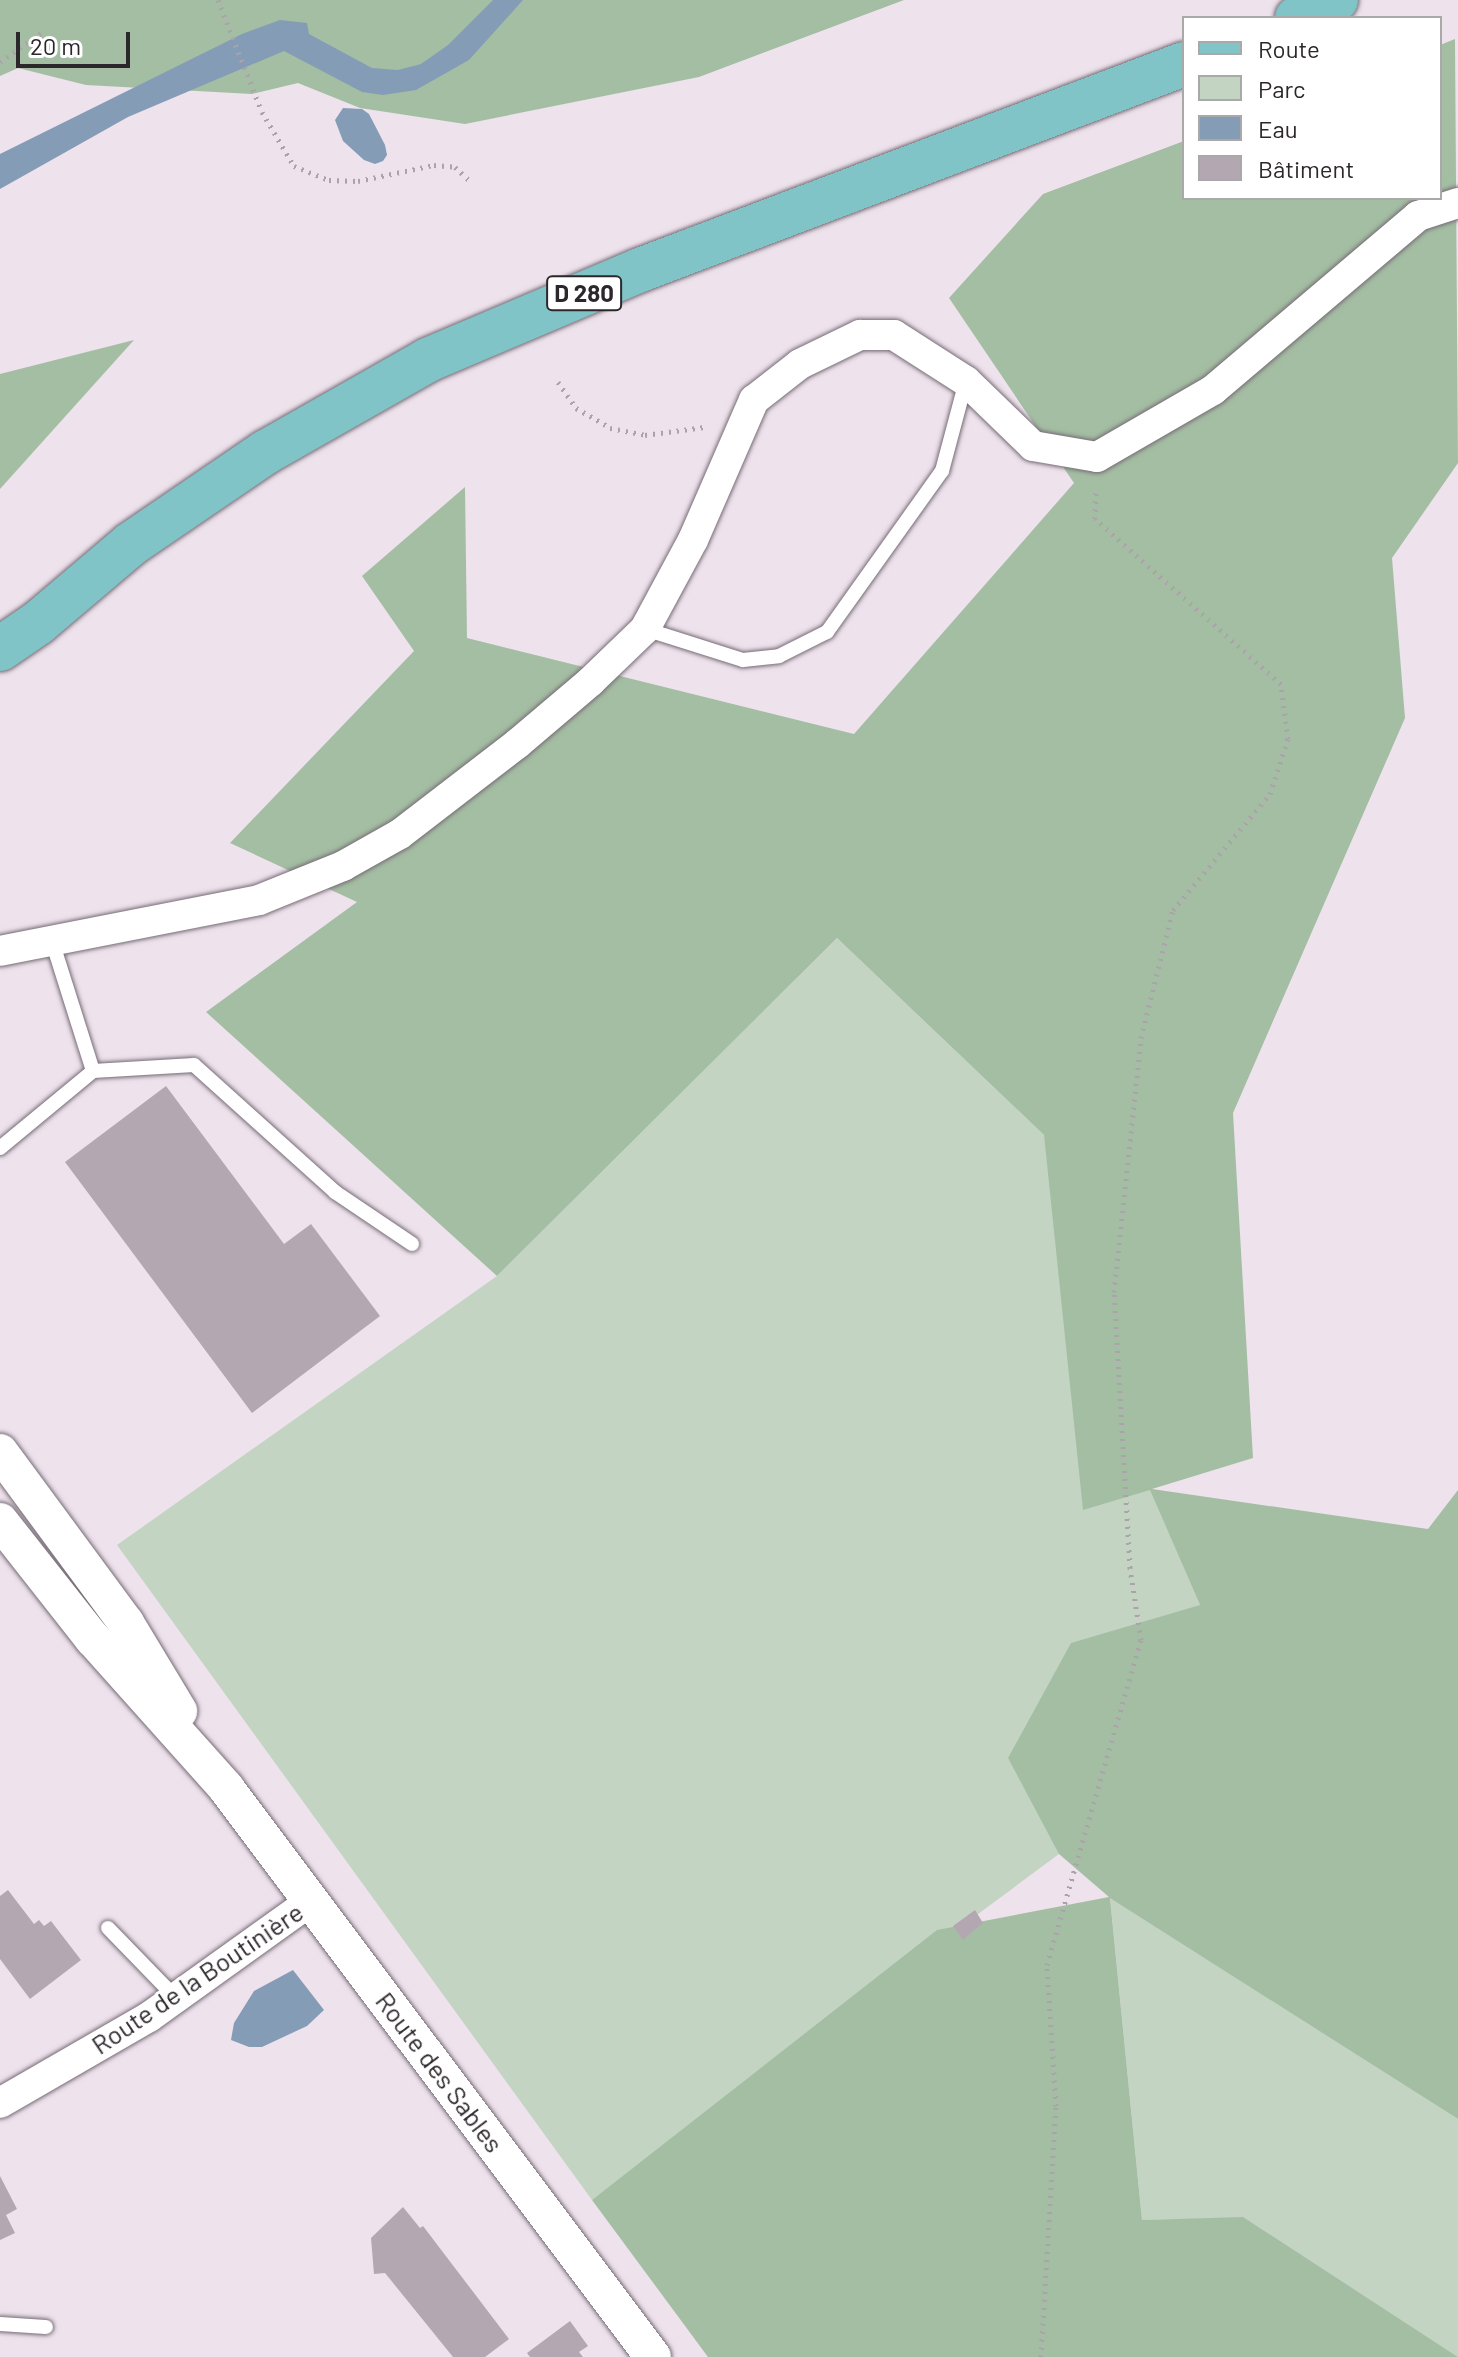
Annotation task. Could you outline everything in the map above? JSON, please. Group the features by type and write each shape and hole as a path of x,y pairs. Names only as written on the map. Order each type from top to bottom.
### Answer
{"main road":[{"path":"1301,16 1336,0"},
{"name":"D 280","path":"0,649 38,623 131,544 266,452 428,360 640,270 1182,65"},
{"name":"D 280","path":"0,672 38,623"}],"street":[{"path":"0,951 259,900 343,866 400,834 517,744 590,682 645,629 693,540 754,400 800,364 860,335 894,335 966,381 1033,446 1097,457 1213,390 1418,216 1458,203"},
{"path":"0,1452 126,1623 226,1788"},
{"path":"0,1521 93,1639 226,1788"},
{"name":"Route des Sables","path":"226,1788 653,2357"},
{"name":"Route de la Boutinière","path":"0,2103 176,1998 311,1901"}],"lane":[{"path":"645,629 743,660 779,656 827,632 942,471 966,381"},
{"path":"52,941 93,1071"},
{"path":"0,1148 93,1071 194,1065 335,1192 412,1244"},
{"path":"108,1928 176,1998"},
{"path":"0,2324 46,2327"}],"path":[{"path":"218,0 247,80 280,147 294,166 329,180 358,181 425,166 455,167 470,181"},
{"path":"0,62 41,33"},
{"path":"558,382 576,408 610,428 633,433 645,435 697,429 745,419"},
{"path":"1041,2357 1056,2106 1047,1965 1141,1640 1130,1568 1114,1292 1141,1038 1173,910 1270,794 1288,739 1281,684 1095,519 1097,457"}],"green space":[{"path":"0,0 904,0 699,77 465,124 360,108 298,83 252,94 86,85 18,68 0,76"},
{"path":"1455,39 1458,463 1392,558 1405,718 1233,1113 1253,1458 1152,1489 1428,1529 1458,1490 1458,2119 1110,1898 1142,2220 1243,2217 1458,2357 708,2357 592,2200 937,1930 1109,1897 1059,1854 1008,1758 1071,1643 1200,1605 1150,1490 1083,1510 1044,1135 837,938 497,1276 206,1012 357,902 230,843 414,651 362,576 465,487 467,638 854,734 1074,483 949,298 1043,194 1182,142 1182,200 1442,200 1442,44"},
{"path":"134,340 0,489 0,374"},
{"path":"837,938 1044,1135 1150,1489 1200,1605 1059,1854 592,2200 117,1545 497,1276"},
{"path":"1110,1897 1458,2119 1458,2357 1243,2218 1142,2220"}],"water":[{"path":"493,0 523,0 469,60 416,90 383,95 362,92 284,51 128,117 0,189 0,154 242,34 280,20 307,23 309,34 372,68 398,70 421,64 448,45"},
{"path":"343,108 362,109 369,114 385,145 387,155 383,161 375,164 364,160 343,141 335,120"},
{"path":"293,1970 324,2010 307,2026 262,2047 249,2047 231,2040 234,2023 254,1991"}],"building":[{"path":"166,1086 284,1244 311,1224 380,1316 252,1413 65,1162"},
{"path":"8,1890 34,1924 39,1920 44,1926 51,1921 81,1960 30,1999 0,1959 0,1896"},
{"path":"975,1910 983,1923 963,1940 953,1926"},
{"path":"0,2176 17,2209 6,2215 15,2233 0,2240"},
{"path":"403,2207 420,2228 423,2226 509,2339 485,2357 453,2357 385,2273 374,2274 371,2238"},
{"path":"570,2321 588,2346 579,2352 583,2357 530,2357 527,2353"}]}
